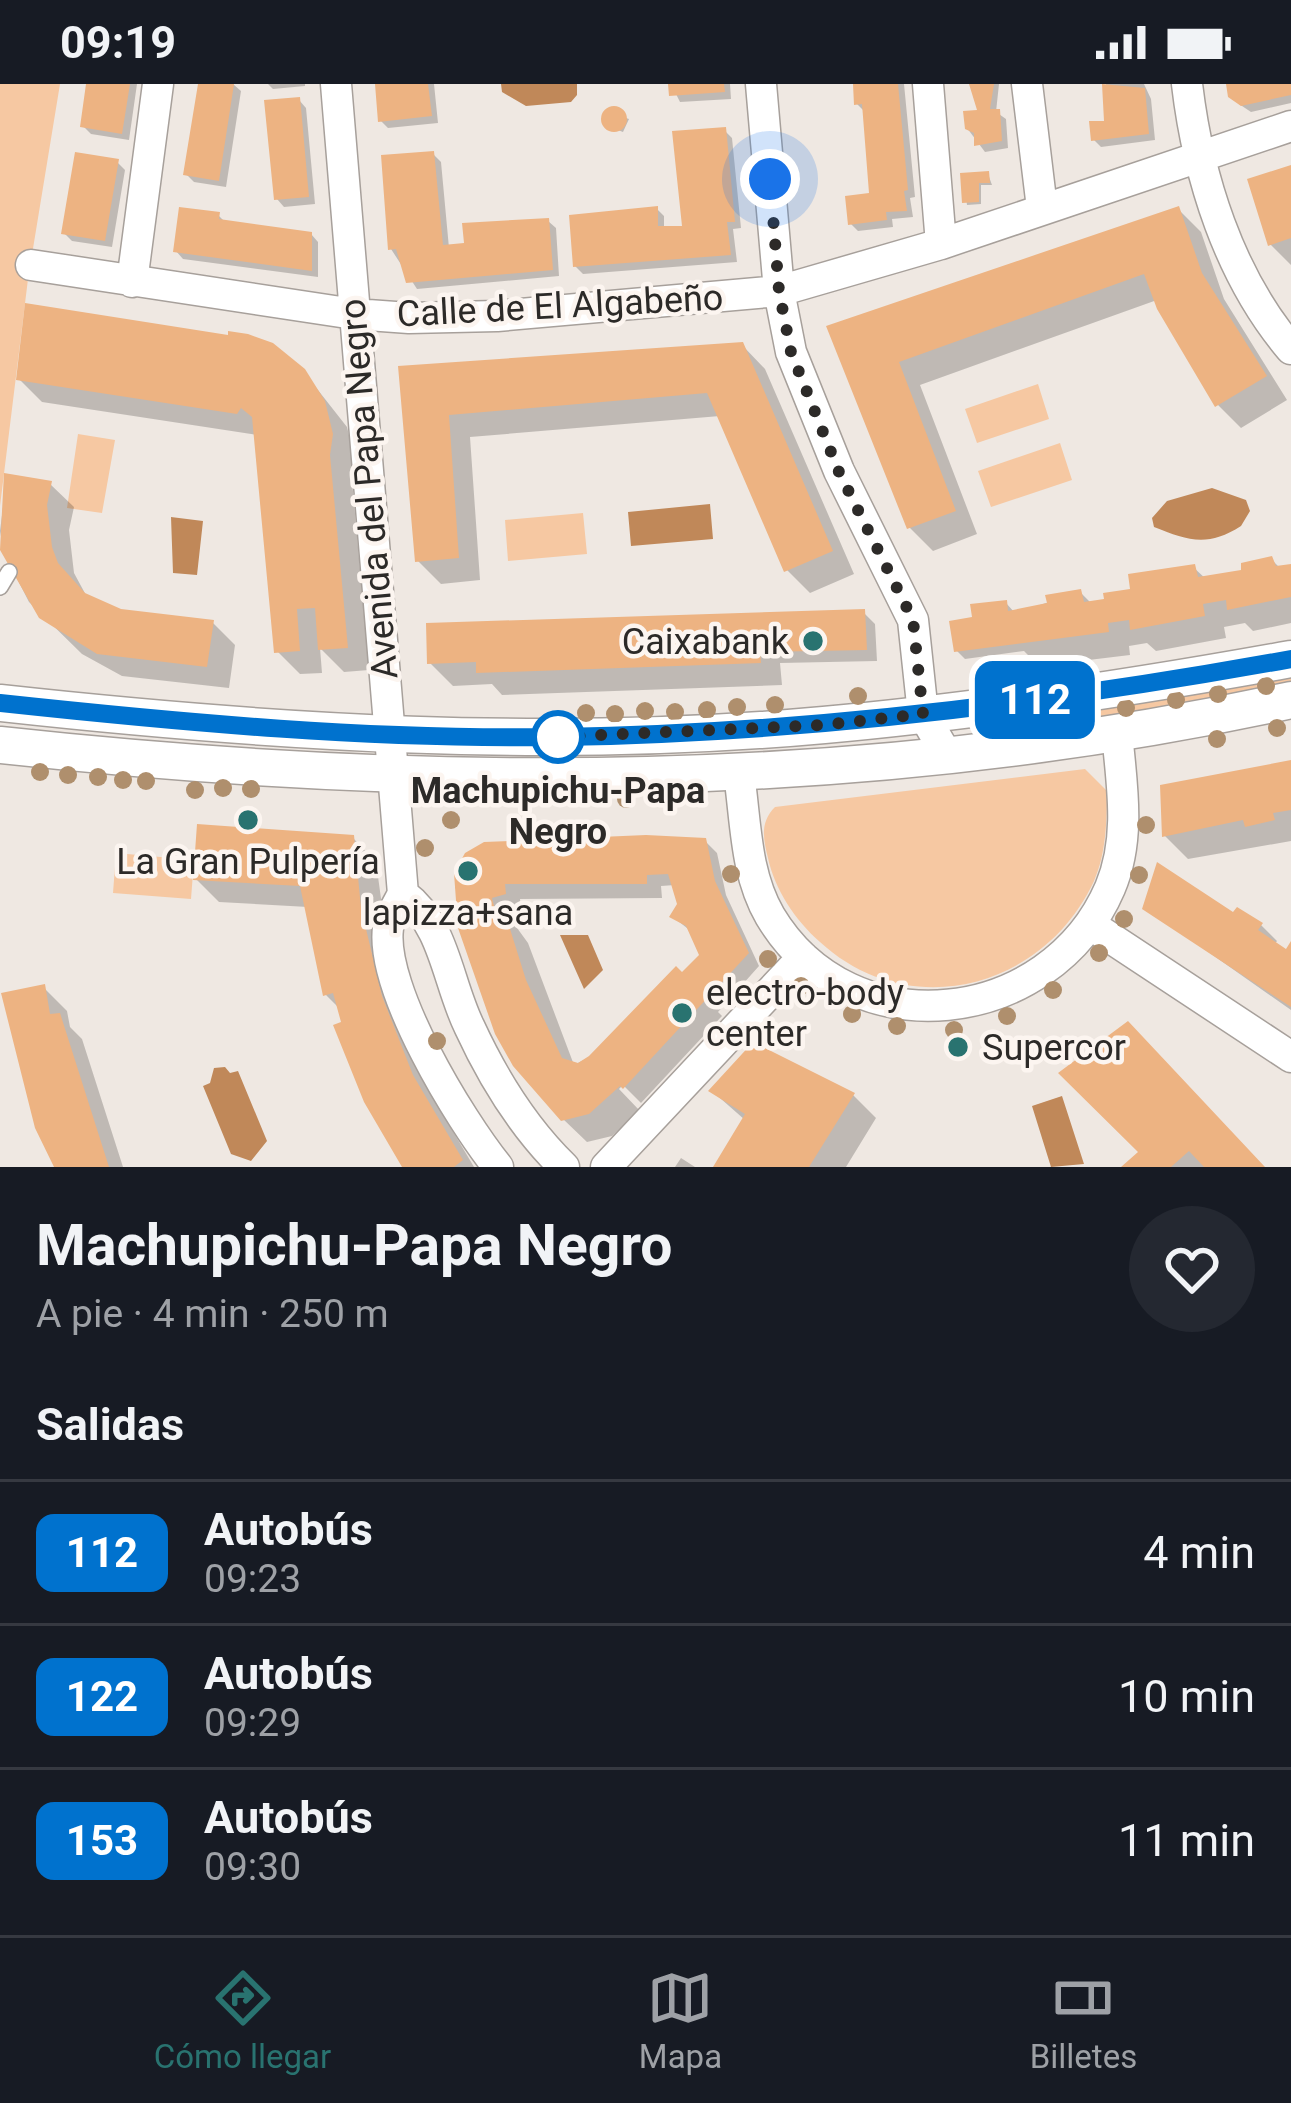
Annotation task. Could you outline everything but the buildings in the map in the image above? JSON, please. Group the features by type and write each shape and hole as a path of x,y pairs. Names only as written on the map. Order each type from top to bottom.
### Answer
{"street":[{"path":"132,282 158,84"},
{"name":"Avenida del Papa Negro","path":"336,84 404,894 388,924 388,938 401,992 438,1077 498,1167"},
{"path":"761,84 779,291 791,352 815,416 913,620 923,714 948,757"},
{"path":"928,84 941,244"},
{"path":"1027,84 1042,208"},
{"path":"1187,84 1196,156 1251,291 1291,350"},
{"name":"Calle de El Algabeño","path":"31,265 354,314 497,316 779,291 941,244 1291,126"},
{"path":"0,704 190,724 388,734 708,732 923,714 1291,659"},
{"path":"0,745 391,778 739,774 948,757 1117,734 1291,700"},
{"path":"739,774 750,868 771,917 803,956 846,987 891,1003 939,1010 1023,986 1060,960 1090,926 1112,885 1122,847 1124,808 1117,734"},
{"path":"404,894 432,920 470,1028 508,1096 564,1167"},
{"path":"1090,926 1291,1057"},
{"path":"606,1167 803,956"}],"shaded area":[{"path":"0,84 60,84 28,279 0,506"},
{"path":"501,84 577,84 577,95 571,102 526,106 502,92"},
{"path":"1038,384 1049,419 977,443 965,409"},
{"path":"78,434 115,440 102,513 67,508"},
{"path":"1060,443 1072,480 991,507 978,471"},
{"path":"1212,488 1246,500 1250,511 1241,526 1197,540 1154,527 1152,518 1167,501"},
{"path":"710,504 713,539 631,546 628,512"},
{"path":"583,513 587,554 508,561 505,520"},
{"path":"171,517 203,521 197,575 173,573"},
{"path":"1291,673 1291,688 986,737 984,722"},
{"path":"1085,769 1107,791 1103,849 1094,881 1072,918 1043,948 1009,969 972,983 933,987 893,982 855,967 802,924 771,870 764,831 775,807"},
{"path":"116,853 194,860 191,899 113,893"},
{"path":"560,935 588,935 603,970 584,989"},
{"path":"225,1067 230,1073 238,1071 267,1141 251,1161 231,1154 203,1086 210,1083 214,1068"},
{"path":"1062,1096 1084,1164 1051,1167 1032,1106"}],"bus line":[{"name":"112","path":"0,703 190,724 388,734 556,737 708,732 1012,704 1291,659"}],"place":[{"name":"Caixabank","path":"813,641"},
{"name":"Machupichu-Papa Negro","path":"558,737"},
{"name":"La Gran Pulpería","path":"248,820"},
{"name":"lapizza+sana","path":"468,871"},
{"name":"electro-body center","path":"682,1013"},
{"name":"Supercor","path":"958,1047"}],"route":[{"path":"558,737 823,725 923,714 913,620 839,472 791,352 779,291 770,179"}]}
